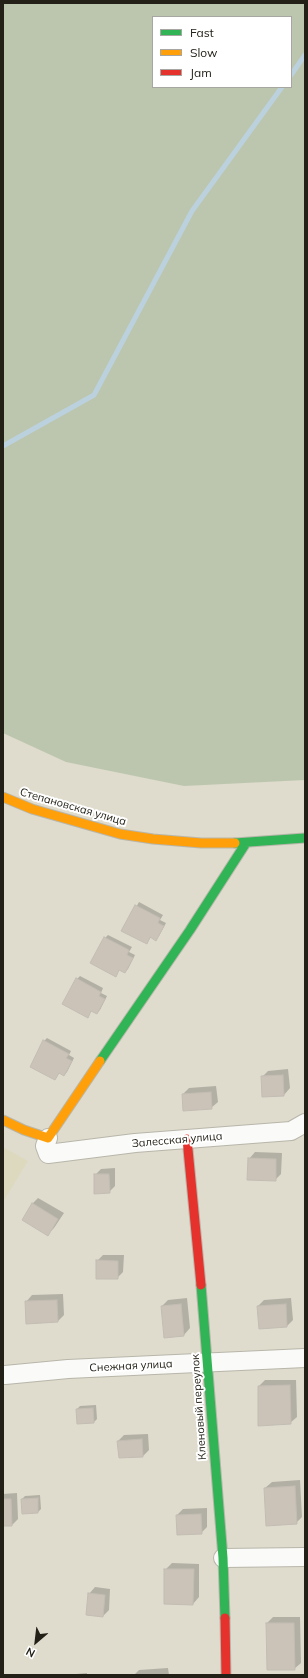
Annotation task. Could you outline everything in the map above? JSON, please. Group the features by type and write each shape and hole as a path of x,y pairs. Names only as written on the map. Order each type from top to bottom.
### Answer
{"street":[{"name":"Степановская улица","path":"3,797 32,809 120,834 153,839 187,842 246,843 305,838"},
{"path":"3,1120 24,1130 48,1146 246,843"},
{"name":"Залесская улица","path":"48,1146 135,1143 291,1131 305,1123"},
{"name":"Кленовый переулок","path":"187,1139 208,1362 223,1558 226,1675"},
{"name":"Снежная улица","path":"5,1375 68,1369 305,1358"},
{"path":"223,1558 305,1557"}],"shaded area":[{"path":"3,1147 28,1161 3,1202"}],"green space":[{"path":"3,3 305,3 305,780 184,786 66,762 3,733"}],"building":[{"path":"135,905 160,918 158,923 164,926 156,941 150,937 147,944 121,931"},
{"path":"104,937 129,950 127,955 133,958 125,973 119,970 116,977 90,963"},
{"path":"76,978 101,992 99,996 105,999 97,1014 91,1011 88,1018 62,1004"},
{"path":"43,1040 69,1054 66,1058 72,1061 64,1076 59,1073 55,1080 30,1067"},
{"path":"283,1075 284,1096 262,1097 261,1076"},
{"path":"211,1092 212,1109 183,1111 182,1094"},
{"path":"248,1158 276,1159 276,1181 247,1180"},
{"path":"94,1174 109,1174 110,1193 94,1194"},
{"path":"32,1203 58,1219 48,1236 22,1220"},
{"path":"96,1260 118,1261 118,1279 96,1279"},
{"path":"57,1300 58,1322 26,1324 25,1301"},
{"path":"181,1304 184,1336 164,1338 161,1306"},
{"path":"286,1304 287,1327 259,1329 257,1306"},
{"path":"290,1385 291,1424 258,1426 258,1386"},
{"path":"93,1408 94,1423 77,1424 76,1409"},
{"path":"142,1439 143,1457 119,1458 117,1441"},
{"path":"295,1486 297,1524 266,1526 264,1488"},
{"path":"38,1498 38,1513 22,1514 21,1499"},
{"path":"3,1499 11,1499 12,1526 3,1526"},
{"path":"201,1514 202,1534 177,1535 176,1515"},
{"path":"164,1569 194,1569 193,1605 164,1604"},
{"path":"88,1593 105,1595 103,1617 86,1615"},
{"path":"266,1623 294,1623 295,1670 267,1670"}],"waterway":[{"path":"292,74 305,55"},
{"path":"3,446 94,395 192,211 281,88"}],"traffic: fast":[{"path":"235,843 305,838"},
{"path":"100,1061 190,930 246,843"},
{"path":"201,1285 223,1558 225,1618"}],"traffic: slow":[{"path":"3,797 32,809 120,834 153,839 201,843 235,843"},
{"path":"3,1120 24,1130 48,1138 100,1061"}],"traffic: jam":[{"path":"187,1139 201,1285"},
{"path":"225,1618 226,1675"}]}
